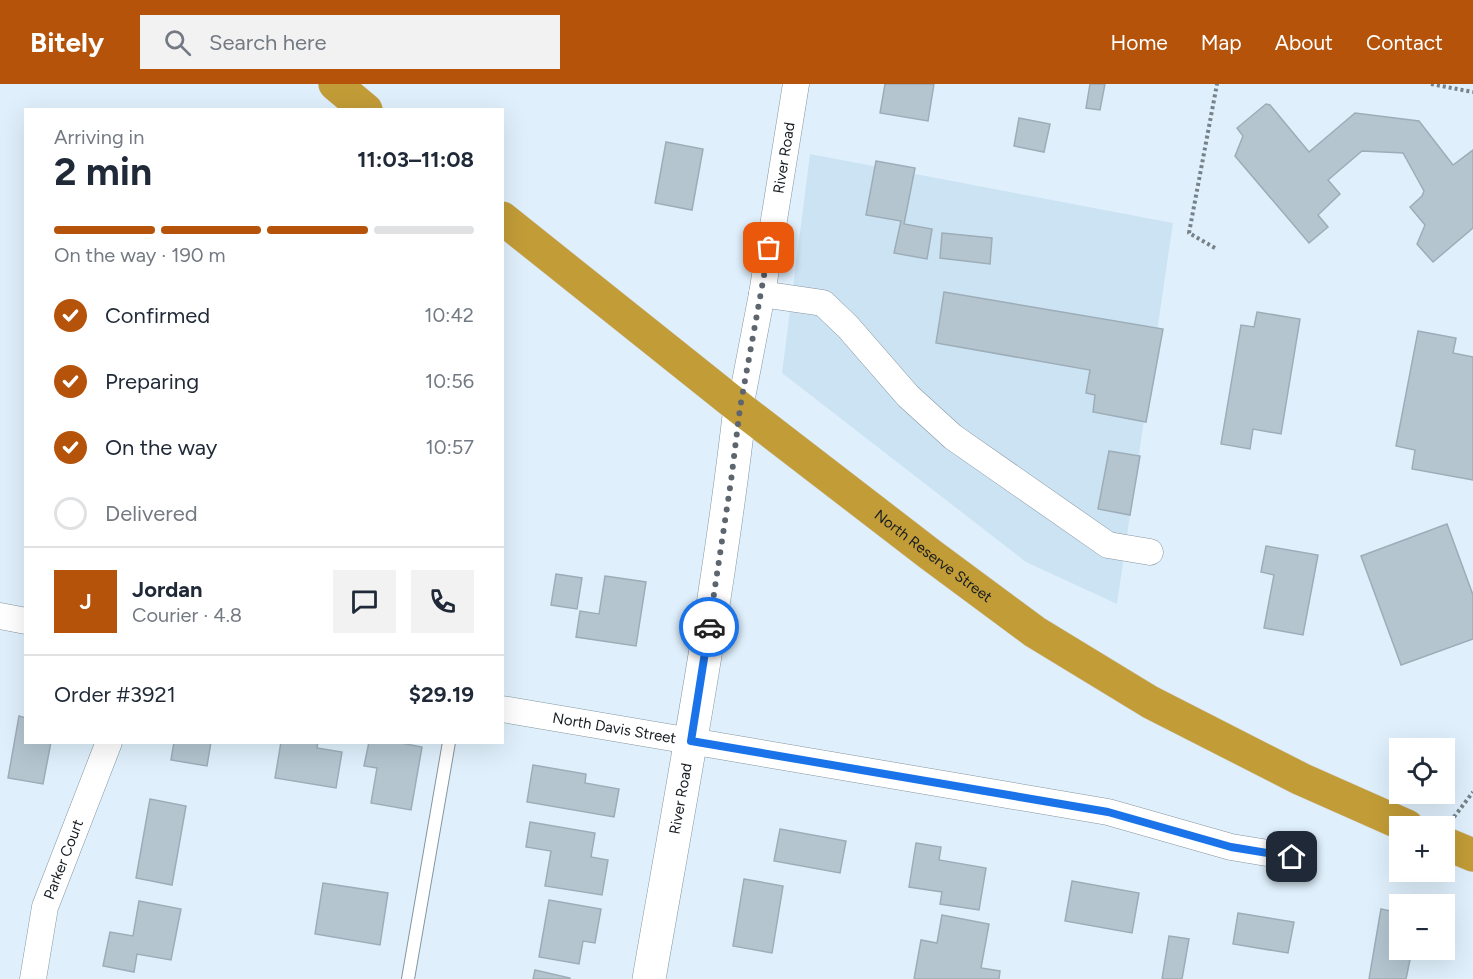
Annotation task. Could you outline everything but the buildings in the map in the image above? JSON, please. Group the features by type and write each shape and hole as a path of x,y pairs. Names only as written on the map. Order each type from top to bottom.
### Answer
{"highway":[{"path":"335,84 364,108"},
{"name":"North Reserve Street","path":"504,220 740,408 1035,632 1150,702 1301,779 1389,818"},
{"path":"1455,838 1473,855"}],"street":[{"name":"River Road","path":"649,979 691,741 740,408 762,294 796,84"},
{"path":"762,294 823,303 848,327 908,396 953,437 1108,545 1150,552"},
{"path":"0,616 24,621"},
{"name":"North Davis Street","path":"504,709 1108,812 1231,847 1292,857"},
{"name":"Parker Court","path":"33,979 45,907 108,744"}],"lane":[{"path":"408,979 448,744"}],"path":[{"path":"1215,248 1189,233 1217,84"},
{"path":"1431,84 1473,92"},
{"path":"1455,821 1473,792"}],"shaded area":[{"path":"810,154 1173,223 1117,604 1026,562 782,373"}],"way so far":[{"path":"709,627 740,408 769,248"}],"route":[{"path":"709,627 691,741 1108,812 1231,847 1292,857"}]}
